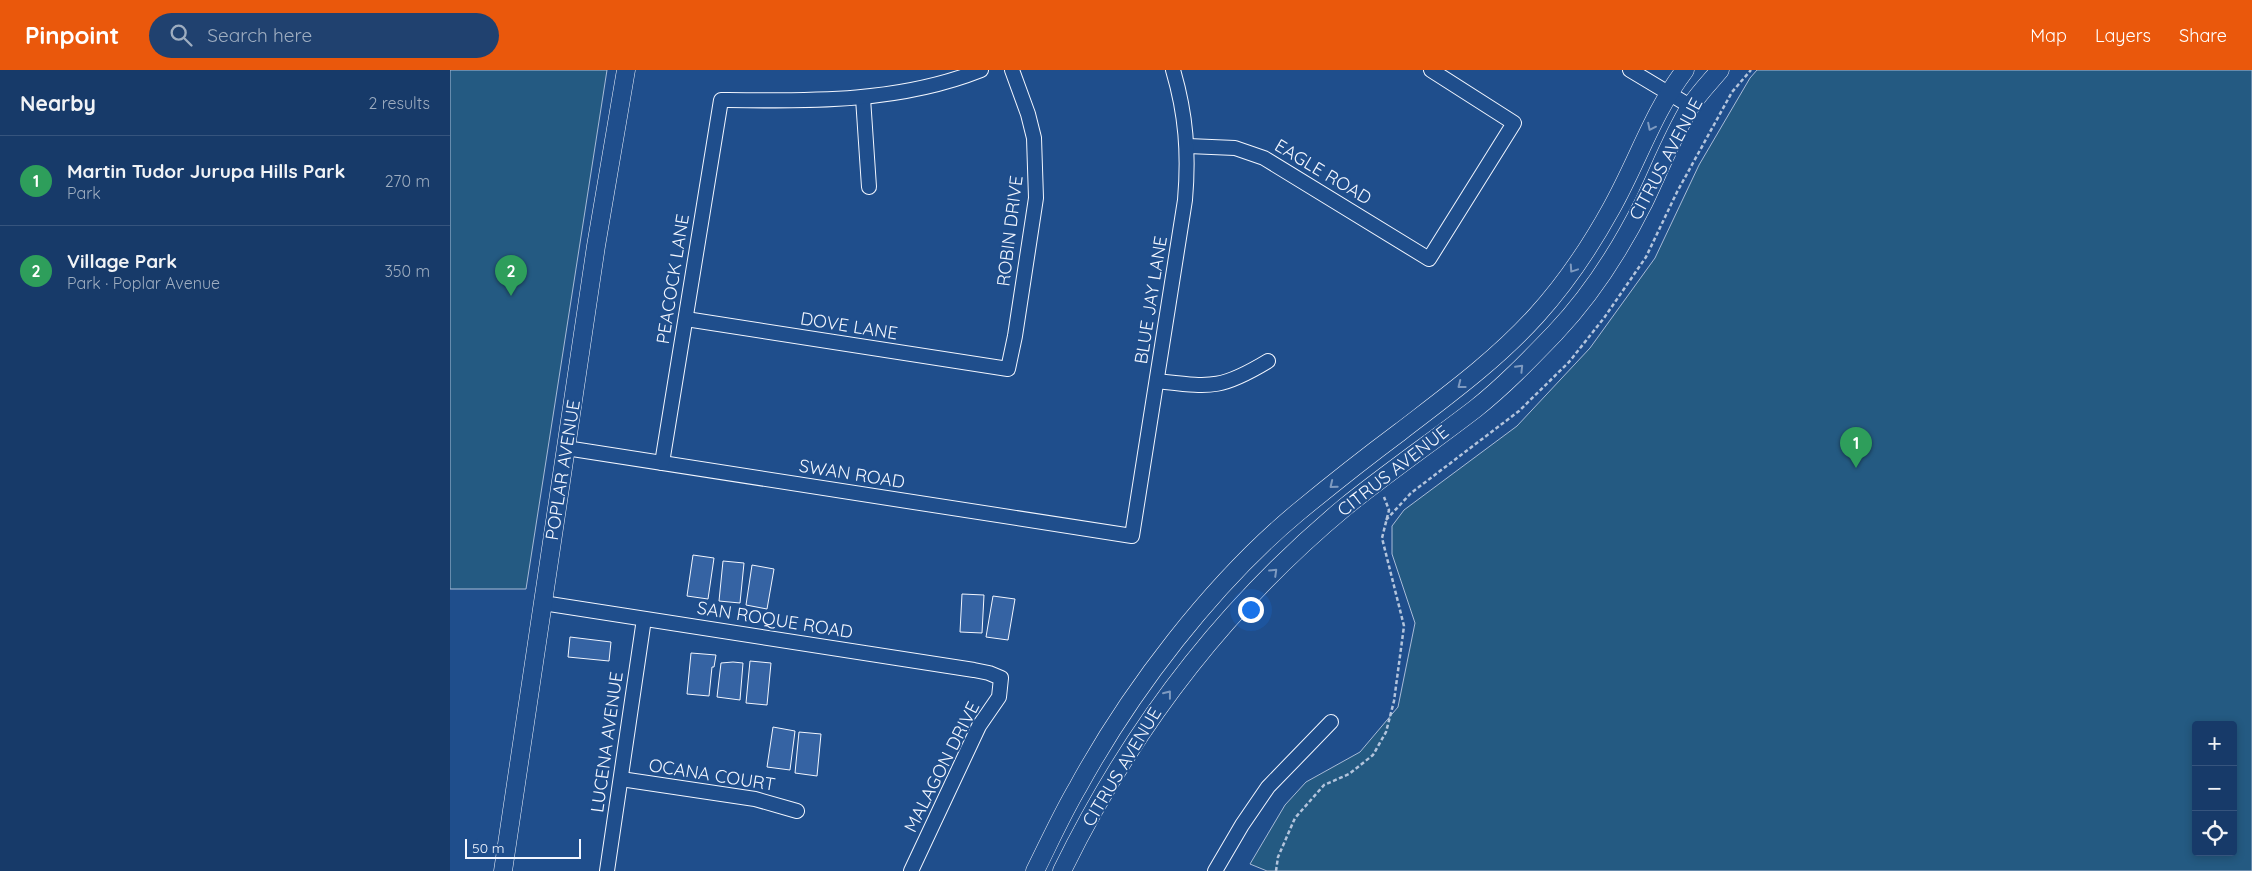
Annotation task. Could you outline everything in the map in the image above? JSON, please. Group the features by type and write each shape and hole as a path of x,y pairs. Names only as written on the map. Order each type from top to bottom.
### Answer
{"street":[{"name":"POPLAR AVENUE","path":"503,871 566,448 626,70"},
{"path":"932,70 936,84"},
{"path":"869,187 863,98 936,84 981,70"},
{"name":"ROBIN DRIVE","path":"1008,369 1033,225 1036,190 1034,138 1012,70"},
{"name":"BLUE JAY LANE","path":"1132,536 1185,200 1188,146 1181,99 1173,70"},
{"name":"EAGLE ROAD","path":"1188,146 1235,148 1264,158 1429,259 1514,123 1431,70"},
{"path":"1630,70 1690,106"},
{"name":"CITRUS AVENUE","path":"1035,871 1078,786 1116,724 1168,651 1210,601 1246,561 1295,515 1501,352 1537,315 1568,277 1612,208 1667,93 1685,70"},
{"name":"CITRUS AVENUE","path":"1062,871 1122,760 1158,707 1226,622 1304,543 1347,506 1477,407 1510,379 1567,319 1608,264 1642,206 1690,106 1720,70"},
{"name":"PEACOCK LANE","path":"662,463 721,100 796,101 863,98"},
{"name":"DOVE LANE","path":"686,319 1008,369"},
{"path":"1157,381 1200,386 1221,384 1240,378 1268,361"},
{"name":"SWAN ROAD","path":"566,448 1132,536"},
{"name":"SAN ROQUE ROAD","path":"543,602 974,670 1001,678"},
{"name":"LUCENA AVENUE","path":"607,871 644,619"},
{"name":"MALAGON DRIVE","path":"910,871 980,726 999,697 1001,678"},
{"path":"1216,871 1242,825 1268,787 1331,722"},
{"name":"OCANA COURT","path":"621,779 770,802 797,811"}],"path":[{"path":"1276,871 1278,857 1296,818 1324,785 1349,774 1374,755 1386,732 1394,700 1404,626 1382,538 1389,510 1382,492"}],"shaded area":[{"path":"450,70 607,70 526,589 450,589"},
{"path":"1757,70 2252,70 2252,871 1267,871 1250,864 1285,805 1306,782 1360,752 1398,707 1415,623 1392,554 1392,526 1404,510 1517,426 1590,348 1655,258 1699,165 1750,78"}],"building":[{"path":"693,555 714,558 708,599 687,596"},
{"path":"723,561 744,563 740,603 719,601"},
{"path":"752,565 774,569 767,609 746,605"},
{"path":"962,594 984,595 982,633 960,632"},
{"path":"993,596 1015,599 1008,640 986,637"},
{"path":"570,637 611,642 609,661 568,657"},
{"path":"691,653 716,655 714,667 712,667 709,696 687,694"},
{"path":"750,661 771,663 767,705 746,703"},
{"path":"721,663 743,663 740,700 717,697"},
{"path":"773,727 795,731 790,770 767,767"},
{"path":"799,732 821,734 817,776 795,773"}],"place":[{"name":"Village Park","path":"511,296"},
{"name":"Martin Tudor Jurupa Hills Park","path":"1856,468"}]}
